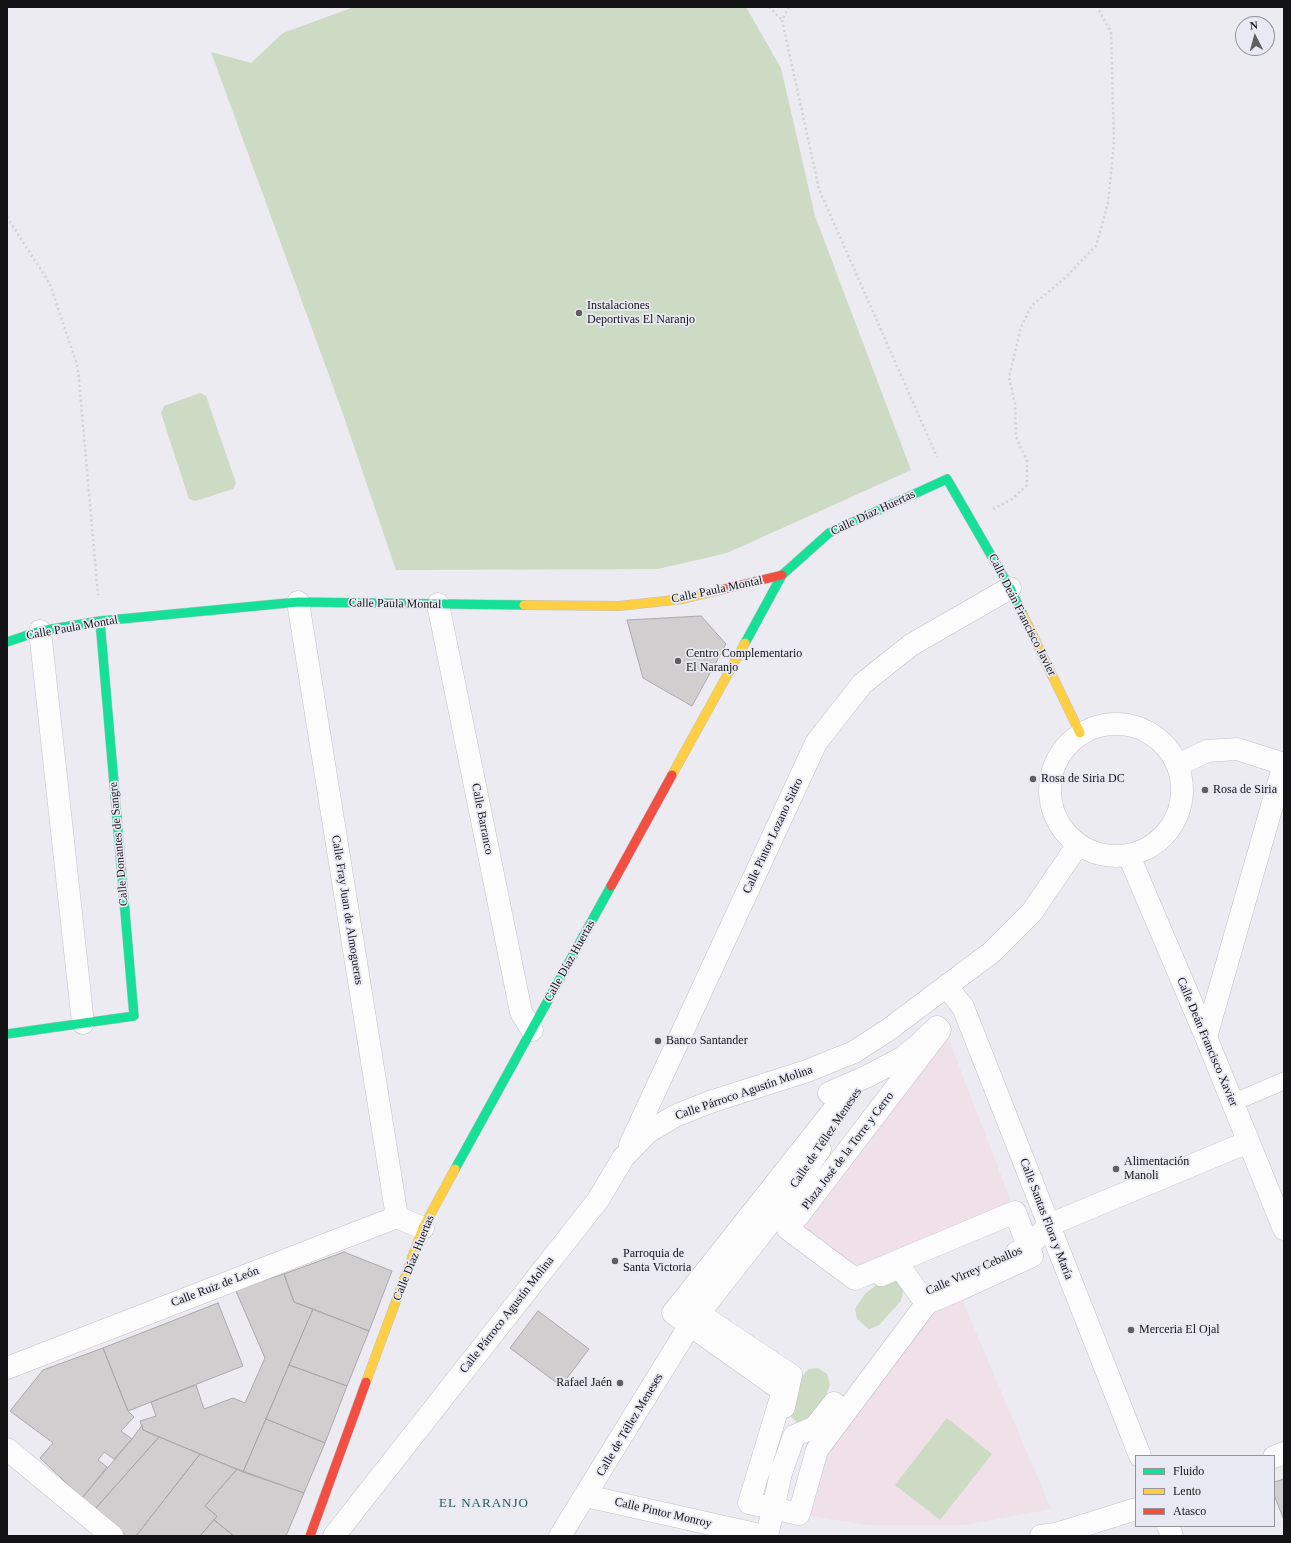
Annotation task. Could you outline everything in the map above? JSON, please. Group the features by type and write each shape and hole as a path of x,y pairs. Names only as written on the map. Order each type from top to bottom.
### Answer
{"street":[{"name":"Calle Deán Francisco Javier","path":"947,479 1010,588 1080,733"},
{"name":"Calle Díaz Huertas","path":"310,1536 423,1228 782,575 829,533 947,479"},
{"name":"Calle Paula Montal","path":"7,642 40,631 100,621 298,602 618,606 683,599 782,575"},
{"name":"Calle Pintor Lozano Sidro","path":"624,1158 816,743 862,684 911,645 1010,588"},
{"name":"Calle Fray Juan de Almogueras","path":"298,602 396,1217"},
{"name":"Calle Barranco","path":"438,604 521,1012 532,1030"},
{"name":"Calle Donantes de Sangre","path":"7,1034 134,1016 100,621"},
{"path":"40,631 83,1023"},
{"path":"1108,724 1137,726 1162,742 1178,765 1183,794 1175,822 1156,844 1129,856 1102,856 1078,846 1059,827 1049,802 1050,776 1061,751 1080,733 1108,724"},
{"path":"1178,765 1207,751 1237,749 1284,764 1206,1037"},
{"name":"Calle Párroco Agustín Molina","path":"334,1536 598,1200 624,1158 648,1132 675,1116 710,1102 808,1071 854,1052 888,1030 992,952 1032,912 1078,846"},
{"name":"Calle Deán Francisco Xavier","path":"1129,856 1206,1037 1284,1229"},
{"name":"Calle Santas Flora y María","path":"946,986 963,1007 1140,1455"},
{"name":"Plaza José de la Torre y Cerro","path":"937,1026 940,1030 788,1229 855,1279 1015,1212 1028,1247 1032,1256 927,1303 817,1450 799,1514 749,1503 783,1391 695,1319 673,1313 840,1102 829,1093 868,1076 902,1058 916,1047 937,1026"},
{"name":"Calle de Téllez Meneses","path":"560,1536 695,1319 769,1224 868,1076 854,1052"},
{"name":"Calle Virrey Ceballos","path":"794,1436 815,1427 920,1295 1028,1247 1049,1225 1248,1142"},
{"path":"396,1217 423,1228"},
{"name":"Calle Ruiz de León","path":"7,1368 396,1217"},
{"path":"769,1224 853,1287 900,1267 920,1295"},
{"path":"695,1319 791,1375 782,1414 794,1436 781,1473 767,1536"},
{"path":"8,1452 112,1536"},
{"name":"Calle Pintor Monroy","path":"586,1496 764,1536"},
{"path":"1041,1536 1056,1534 1135,1509"}],"lane":[{"path":"1232,1103 1284,1081"}],"path":[{"path":"768,7 782,20 819,189 947,479"},
{"path":"782,20 789,7"},
{"path":"971,520 1012,500 1027,485 1027,461 1016,437 1015,404 1009,377 1021,327 1032,306 1063,280 1096,246 1108,203 1114,142 1111,32 1097,7"},
{"path":"7,217 50,284 78,368 100,621"}],"shaded area":[{"path":"946,1032 1015,1212 855,1279 788,1229"},
{"path":"958,1290 1051,1509 965,1525 868,1525 799,1514 817,1450 927,1303"}],"green space":[{"name":"Instalaciones Deportivas El Naranjo","path":"354,7 746,7 781,68 815,216 911,470 727,553 658,569 396,570 342,411 211,52 251,63 283,33"},
{"path":"200,393 206,396 236,483 233,489 195,501 189,499 161,413 164,406"},
{"path":"893,1276 904,1288 901,1301 879,1325 869,1329 857,1319 855,1309 865,1294 884,1279"},
{"path":"818,1368 827,1374 830,1385 823,1403 807,1420 798,1423 791,1417 787,1410 796,1382 809,1369"},
{"path":"947,1418 992,1454 940,1520 895,1485"}],"building":[{"name":"Centro Complementario El Naranjo","path":"701,616 726,644 692,706 643,678 627,620"},
{"path":"344,1252 392,1271 369,1331 294,1302 284,1274"},
{"path":"284,1274 294,1302 313,1309 243,1472 143,1430 140,1421 156,1416 151,1402 196,1385 204,1409 233,1398 245,1403 265,1358 235,1289"},
{"path":"218,1303 243,1366 128,1411 103,1348"},
{"path":"313,1309 369,1331 347,1386 289,1365"},
{"path":"538,1311 589,1349 561,1386 510,1348"},
{"path":"103,1348 128,1411 134,1417 121,1431 132,1439 114,1459 104,1452 98,1460 107,1467 82,1498 40,1458 53,1443 10,1411 43,1370"},
{"path":"289,1365 347,1386 325,1443 266,1419"},
{"path":"266,1419 325,1443 304,1493 243,1472"},
{"path":"142,1425 143,1430 159,1437 95,1509 82,1498"},
{"path":"159,1437 200,1454 136,1536 126,1536 95,1509"},
{"path":"200,1454 237,1469 205,1506 217,1516 200,1536 136,1536"},
{"path":"237,1469 304,1493 286,1536 234,1536 214,1520 217,1516 205,1506"},
{"path":"1284,1479 1284,1520 1275,1498 1275,1482"},
{"path":"214,1520 234,1536 200,1536"}],"traffic: fast":[{"path":"745,643 782,575 829,533 947,479 1010,588 1023,615"},
{"path":"7,642 40,631 100,621 298,602 524,605"},
{"path":"7,1034 134,1016 100,621"},
{"path":"455,1169 611,886"}],"traffic: slow":[{"path":"524,605 619,606 683,599 724,589"},
{"path":"1023,615 1080,733"},
{"path":"672,775 745,643"},
{"path":"366,1382 423,1228 455,1169"}],"traffic: jam":[{"path":"724,589 782,575"},
{"path":"611,886 672,775"},
{"path":"310,1536 366,1382"}],"place":[{"name":"Instalaciones Deportivas El Naranjo","path":"579,313"},
{"name":"Centro Complementario El Naranjo","path":"678,661"},
{"name":"Rosa de Siria DC","path":"1033,779"},
{"name":"Rosa de Siria","path":"1205,790"},
{"name":"Banco Santander","path":"658,1041"},
{"name":"Alimentación Manoli","path":"1116,1169"},
{"name":"Parroquia de Santa Victoria","path":"615,1261"},
{"name":"Merceria El Ojal","path":"1131,1330"},
{"name":"Rafael Jaén","path":"620,1383"}],"district":[{"name":"EL NARANJO","path":"484,1504"}]}
